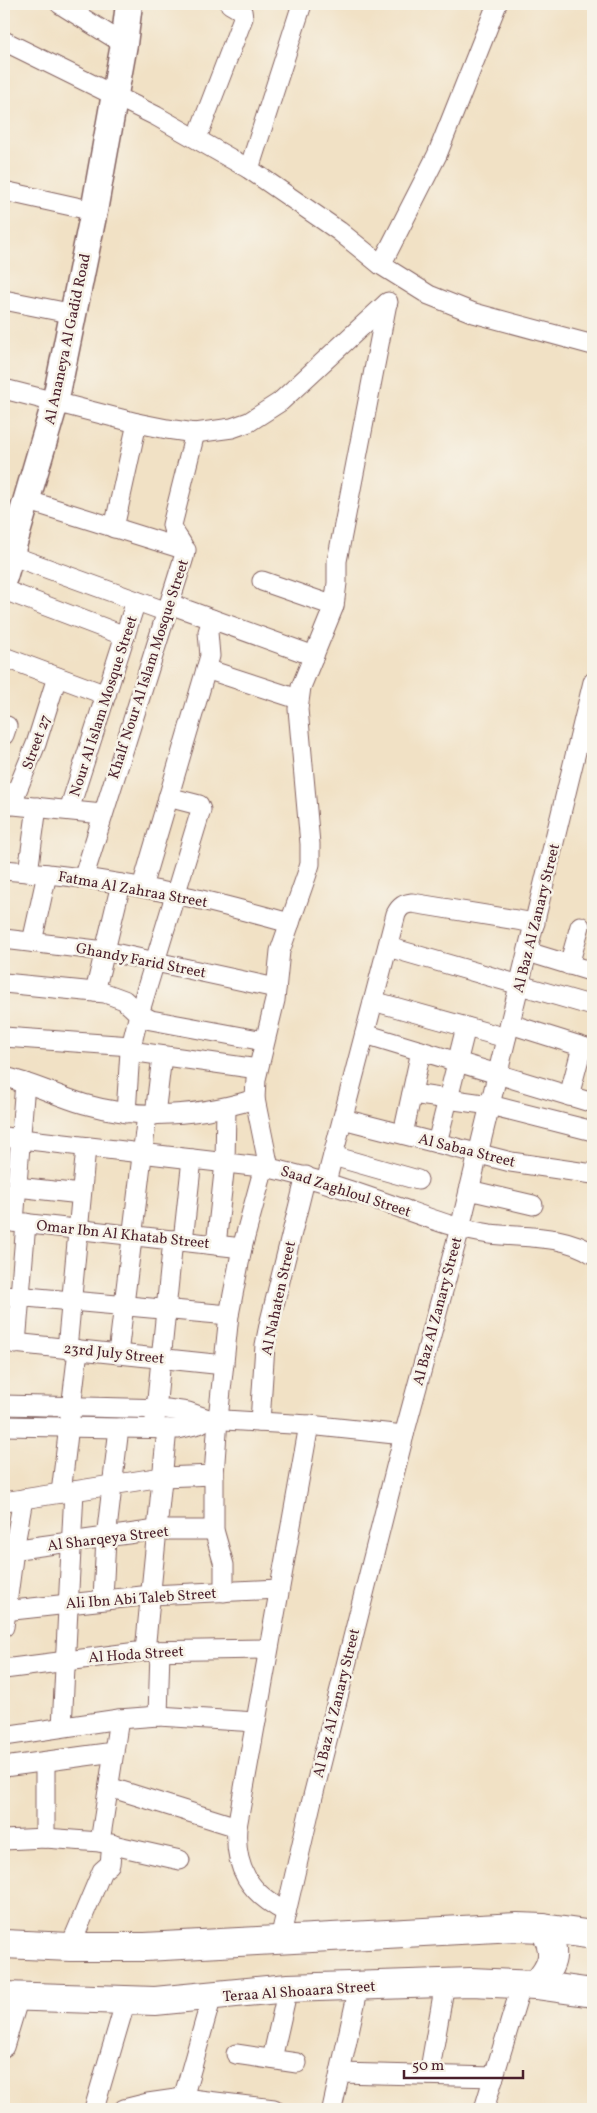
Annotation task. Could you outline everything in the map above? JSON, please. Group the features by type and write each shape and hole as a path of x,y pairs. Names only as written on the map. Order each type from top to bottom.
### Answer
{"highway":[{"path":"4,1944 145,1948 491,1928 543,1928 593,1935"},
{"path":"529,1984 546,1974 551,1963 553,1951 549,1938 543,1928"},
{"name":"Teraa Al Shoaara Street","path":"11,1996 174,2000 288,1988 479,1982 529,1984 593,1993"}],"street":[{"path":"60,4 124,44"},
{"name":"Al Ananeya Al Gadid Road","path":"7,566 55,403 94,211 124,44 129,4"},
{"path":"197,138 242,18 242,10 230,4"},
{"path":"249,169 302,4"},
{"path":"381,265 437,155 497,4"},
{"path":"4,40 197,138 249,169 339,231 407,284 451,305 593,345"},
{"path":"4,191 94,211"},
{"path":"4,390 137,423 195,433 232,428 265,414 280,402 407,284"},
{"path":"4,300 74,314"},
{"path":"224,1592 224,1565 214,1530 213,1419 224,1365 229,1316 242,1248 266,1167 255,1099 258,1069 276,988 280,951 308,874 311,854 298,699 301,686 334,606 337,584 337,561 387,303"},
{"path":"114,528 137,423"},
{"name":"Khalf Nour Al Islam Mosque Street","path":"83,879 186,550 184,544 173,533 172,525 195,433"},
{"path":"26,500 186,550"},
{"path":"7,566 136,601 212,619 314,656"},
{"path":"262,581 334,606"},
{"path":"4,590 125,636"},
{"name":"Nour Al Islam Mosque Street","path":"69,810 136,601"},
{"path":"142,887 210,656 208,632 212,619"},
{"path":"4,658 106,696"},
{"path":"206,669 298,699"},
{"name":"Street 27","path":"7,804 36,744 57,678"},
{"name":"Al Baz Al Zanary Street","path":"280,1939 311,1804 404,1435 460,1228 593,682"},
{"path":"126,1113 131,1049 139,1014 177,894 201,808 197,804 168,797"},
{"path":"7,804 102,814"},
{"path":"32,942 38,873 37,807"},
{"name":"Fatma Al Zahraa Street","path":"4,870 142,887 290,923"},
{"path":"95,992 121,884"},
{"path":"326,1182 399,908 405,904 412,903 535,923"},
{"path":"569,965 580,926"},
{"name":"Ghandy Farid Street","path":"4,939 105,951 276,988"},
{"path":"388,947 593,1006"},
{"path":"528,952 593,972"},
{"path":"4,983 95,992 115,996 124,1000 139,1014 158,1022 264,1040"},
{"path":"374,1001 466,1027 508,1031 588,1048 569,1096"},
{"path":"437,1143 466,1027"},
{"path":"365,1034 593,1103"},
{"path":"4,1037 131,1049 162,1056 258,1069"},
{"path":"404,1134 421,1051"},
{"path":"118,1354 142,1153 162,1056"},
{"path":"4,1078 25,1083 85,1104 126,1113 151,1115 196,1113 226,1108 255,1099"},
{"path":"10,1343 17,1187 12,1138 25,1083"},
{"path":"412,1094 490,1106 593,1131"},
{"path":"216,1245 225,1163 226,1108"},
{"name":"Al Sabaa Street","path":"342,1120 511,1162 593,1174"},
{"name":"Saad Zaghloul Street","path":"12,1138 266,1167 326,1182 460,1228 490,1234 564,1241 582,1247 593,1254"},
{"path":"62,1728 72,1542 68,1492 72,1349 71,1301 86,1147"},
{"path":"333,1156 418,1180"},
{"path":"158,1716 151,1595 162,1477 160,1429 156,1409 166,1310 192,1159"},
{"name":"Al Nahaten Street","path":"260,1422 265,1345 306,1176"},
{"path":"17,1187 81,1194"},
{"path":"469,1190 533,1204"},
{"name":"Omar Ibn Al Khatab Street","path":"15,1222 242,1248"},
{"path":"12,1296 229,1316"},
{"name":"23rd July Street","path":"10,1343 224,1365"},
{"path":"4,1405 177,1410 213,1419 309,1425 404,1435"},
{"path":"4,1426 160,1429 188,1428 213,1419"},
{"path":"286,1912 263,1898 246,1878 239,1862 236,1845 237,1827 309,1425"},
{"path":"103,1599 106,1538 119,1428"},
{"path":"4,1502 162,1477 214,1475"},
{"path":"4,1616 9,1551 23,1499"},
{"name":"Al Sharqeya Street","path":"9,1551 157,1530 214,1530"},
{"name":"Ali Ibn Abi Taleb Street","path":"4,1616 69,1602 151,1595 279,1589"},
{"name":"Al Hoda Street","path":"4,1668 153,1651 268,1650"},
{"path":"4,1736 158,1716 256,1722"},
{"path":"70,1947 102,1871 110,1864 106,1843 109,1787 119,1720"},
{"path":"4,1767 114,1752"},
{"path":"45,1762 45,1838"},
{"path":"109,1787 237,1827"},
{"path":"4,1840 45,1838 106,1843 180,1860"},
{"path":"429,2075 445,1983"},
{"path":"484,2109 494,2076 529,1984"},
{"path":"332,2109 359,1986"},
{"path":"272,2060 288,1988"},
{"path":"4,2047 11,1996"},
{"path":"182,2104 212,1996"},
{"path":"94,2109 126,2000"},
{"path":"236,2054 297,2063"},
{"path":"340,2072 494,2076"},
{"path":"124,2109 148,2103 274,2109"}]}
